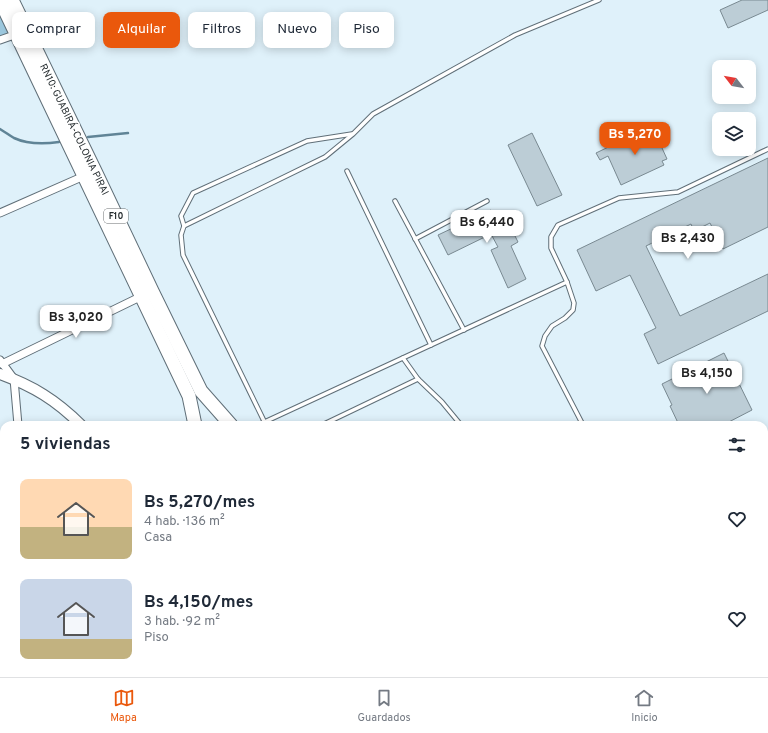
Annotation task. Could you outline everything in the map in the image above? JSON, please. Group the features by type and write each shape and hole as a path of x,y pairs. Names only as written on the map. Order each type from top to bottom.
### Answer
{"highway":[{"name":"RN10: GUABIRÁ-COLONIA PIRAI","path":"0,0 12,24"},
{"name":"RN10: GUABIRÁ-COLONIA PIRAI","path":"12,0 200,391 227,421"},
{"name":"RN10: GUABIRÁ-COLONIA PIRAI","path":"24,48 189,396 194,421"}],"street":[{"path":"0,40 12,36"},
{"path":"0,213 84,176"},
{"path":"77,421 45,394 14,379 1,366 142,296"},
{"path":"14,379 18,421"}],"lane":[{"path":"184,226 325,157 353,134 373,114 515,35 599,0"},
{"path":"353,134 307,141 193,193 181,216 184,226 181,235 183,255 264,421 567,282"},
{"path":"581,421 542,346 545,336 552,326 565,318 573,310 574,303 567,282 551,248 551,238 558,226 619,198 678,192 768,149"},
{"path":"347,171 431,345"},
{"path":"394,201 464,330"},
{"path":"415,239 487,201"},
{"path":"403,358 418,379 442,402 458,421"},
{"path":"330,421 418,379"}],"shaded area":[{"path":"0,0 12,24 12,36 0,40"}],"building":[{"path":"742,0 768,0 768,10 728,28 720,10"},
{"path":"652,126 667,159 662,161 664,165 621,185 608,156 600,160 596,153"},
{"path":"532,133 562,195 537,206 508,145"},
{"path":"768,158 768,227 723,249 710,223 694,231 691,224 646,246 680,316 768,274 768,311 658,364 644,334 656,328 630,275 596,291 577,250"},
{"path":"491,210 502,234 512,230 518,242 511,246 526,279 508,288 491,250 498,247 491,234 448,255 438,235"},
{"path":"724,353 752,410 731,421 677,421 670,406 672,405 662,384"}],"waterway":[{"path":"0,129 19,140 42,143 59,142"},
{"path":"88,137 128,133"}]}
